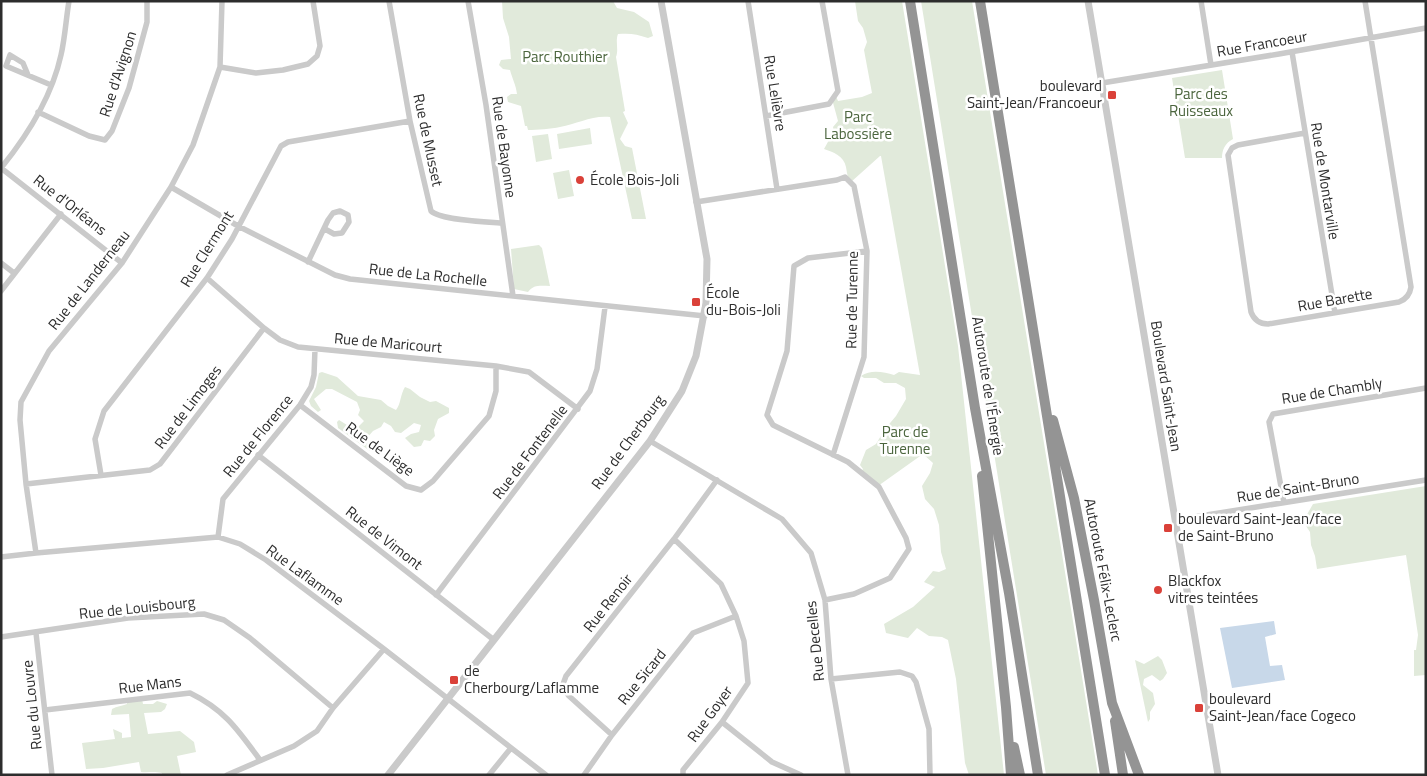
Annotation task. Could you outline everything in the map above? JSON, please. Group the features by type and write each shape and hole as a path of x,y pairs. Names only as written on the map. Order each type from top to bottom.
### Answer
{"highway":[{"name":"Autoroute de l'Énergie","path":"910,1 953,259 975,408 1009,593 1038,775"},
{"path":"980,1 1105,775"},
{"name":"Autoroute Félix-Leclerc","path":"1039,371 1070,479 1112,703 1139,775"},
{"path":"975,408 1006,707 1011,775"},
{"path":"1112,703 1123,775"},
{"path":"1006,707 1020,775"}],"street":[{"path":"1,168 22,142 51,85 61,56 69,1"},
{"name":"Rue d'Avignon","path":"38,112 89,136 105,140 112,131 129,88 148,22 146,1"},
{"name":"Rue de Landerneau","path":"36,553 26,484 20,420 21,402 49,351 122,263 171,187 193,145 220,67 222,1"},
{"path":"220,67 256,73 283,70 308,64 317,56 320,46 313,1"},
{"name":"Rue de Musset","path":"390,1 410,121 430,211 445,217 502,223"},
{"name":"Rue de Bayonne","path":"468,1 486,105 513,296"},
{"name":"Rue de Cherbourg","path":"388,775 650,441 682,391 696,356 705,316 707,259 660,1"},
{"name":"Rue Lelièvre","path":"748,1 777,189"},
{"path":"766,116 829,104 838,90 822,1"},
{"name":"Boulevard Saint-Jean","path":"1088,1 1218,775"},
{"path":"1201,1 1212,65"},
{"name":"Rue Barette","path":"1305,133 1238,145 1231,149 1228,155 1251,312 1257,321 1266,324 1400,302 1407,297 1411,289 1365,1"},
{"name":"Rue Francoeur","path":"1102,83 1426,28"},
{"name":"Rue de Montarville","path":"1292,52 1335,313"},
{"path":"28,75 51,85"},
{"name":"Rue Clermont","path":"101,475 96,439 104,411 207,278 232,239 281,146 288,142 410,121"},
{"name":"Rue d'Orléans","path":"1,168 122,263"},
{"name":"Rue de Turenne","path":"696,202 845,177 854,186 866,251 864,357 833,456"},
{"name":"Rue de La Rochelle","path":"171,187 238,226 335,276 605,307 705,316"},
{"path":"308,262 333,213 340,211 348,215 349,222 342,233 334,234 325,229"},
{"path":"1,291 62,214"},
{"path":"824,600 854,594 890,578 909,549 906,538 878,487 848,462 773,425 767,415 787,351 794,266 808,258 866,251"},
{"path":"1,264 14,273"},
{"name":"Rue de Maricourt","path":"207,278 280,340 314,349 496,366 529,372 578,409"},
{"name":"Rue de Fontenelle","path":"436,595 590,391 597,370 605,307"},
{"name":"Rue de Limoges","path":"26,484 150,470 160,464 264,328"},
{"name":"Rue de Florence","path":"218,537 224,499 300,405 311,387 314,375 314,349"},
{"name":"Rue de Liège","path":"300,405 406,486 421,490 433,481 489,416 496,391 496,366"},
{"name":"Rue de Chambly","path":"1284,503 1269,422 1273,414 1426,388"},
{"name":"Rue Decelles","path":"650,441 782,519 811,553 824,600 830,678 848,775"},
{"name":"Rue de Vimont","path":"258,455 494,640"},
{"name":"Rue Renoir","path":"612,735 569,696 562,687 566,676 674,539 717,480"},
{"name":"Rue de Saint-Bruno","path":"1175,520 1426,480"},
{"name":"Rue Laflamme","path":"1,557 218,537 240,544 266,560 384,649 546,775"},
{"name":"Rue Goyer","path":"674,539 721,584 736,616 744,641 748,683 722,722 683,770 683,775"},
{"name":"Rue de Louisbourg","path":"1,637 128,618 204,614 224,620 250,638 333,708"},
{"name":"Rue Sicard","path":"584,775 612,735 693,634 736,616"},
{"name":"Rue du Louvre","path":"36,633 52,775"},
{"path":"227,775 294,746 317,731 333,708 384,649"},
{"path":"830,678 900,672 912,676 916,682 928,729 930,775"},
{"name":"Rue Mans","path":"45,710 190,693 210,703 233,723 260,760"},
{"path":"722,722 772,762 801,775"},
{"path":"489,775 511,748"}],"green space":[{"name":"Parc Routhier","path":"502,1 613,1 617,8 634,12 649,22 653,36 648,38 633,34 618,34 616,57 625,111 623,112 628,123 620,139 625,146 632,148 646,219 632,219 610,117 591,118 556,128 528,130 527,126 525,126 521,106 508,102 507,97 511,94 517,94 510,70 503,69 499,65 501,60 511,59 509,37 503,18"},
{"path":"855,1 902,1 958,346 1004,775 969,775 965,763 956,679 948,640 942,637 929,636 917,628 908,638 886,633 884,624 913,607 935,587 924,582 933,571 939,572 946,569 941,552 939,525 934,509 925,499 922,486 930,473 933,463 923,454 878,486 861,472 863,469 860,465 866,450 876,444 906,399 905,388 896,383 884,383 876,378 864,378 861,376 873,372 894,375 899,372 920,375 881,156 851,182 841,157 824,149 834,131 833,127 838,121 832,99 835,94 838,101 862,97 872,93 864,50 867,42 863,28 858,21"},
{"path":"921,1 972,1 1098,775 1046,775"},
{"name":"Parc des Ruisseaux","path":"1222,70 1233,139 1225,147 1222,158 1185,158 1172,78"},
{"path":"590,128 592,144 559,149 557,134"},
{"path":"548,134 552,159 536,162 532,136"},
{"path":"569,170 574,196 558,199 553,173"},
{"path":"539,245 542,248 550,286 535,287 528,292 514,289 511,249"},
{"path":"322,372 337,377 358,396 381,400 396,410 405,387 430,402 436,401 449,408 449,413 438,419 434,430 435,436 430,441 424,440 421,446 414,447 405,438 419,432 421,425 414,423 401,433 395,432 391,426 384,422 381,427 373,431 366,439 375,446 370,451 338,428 337,422 339,420 355,430 364,421 358,415 360,410 357,402 332,389 326,389 314,399 321,410 318,412 311,406 309,401 316,387 319,373"},
{"path":"1426,486 1426,675 1414,676 1414,650 1416,650 1418,635 1406,555 1317,569 1310,532 1304,523 1313,504"},
{"path":"1158,656 1162,660 1167,673 1160,681 1152,675 1144,679 1143,685 1153,693 1155,704 1150,712 1148,722 1135,660 1144,664"},
{"path":"142,699 143,704 153,704 157,701 167,704 161,712 144,713 148,734 180,731 194,742 196,752 177,756 181,775 141,772 139,762 86,769 82,743 115,739 113,729 122,733 122,738 131,737 129,714 111,715 112,709 127,704 127,701"}],"water":[{"path":"1274,621 1276,634 1265,637 1270,666 1282,665 1285,680 1232,688 1220,628"}],"place":[{"name":"boulevard Saint-Jean/Francoeur","path":"1112,95"},
{"name":"École Bois-Joli","path":"580,180"},
{"name":"École du-Bois-Joli","path":"696,302"},
{"name":"boulevard Saint-Jean/face de Saint-Bruno","path":"1168,528"},
{"name":"Blackfox vitres teintées","path":"1158,590"},
{"name":"de Cherbourg/Laflamme","path":"454,680"},
{"name":"boulevard Saint-Jean/face Cogeco","path":"1199,708"}],"park label":[{"name":"Parc Labossière","path":"858,126"},
{"name":"Parc de Turenne","path":"905,440"}]}
